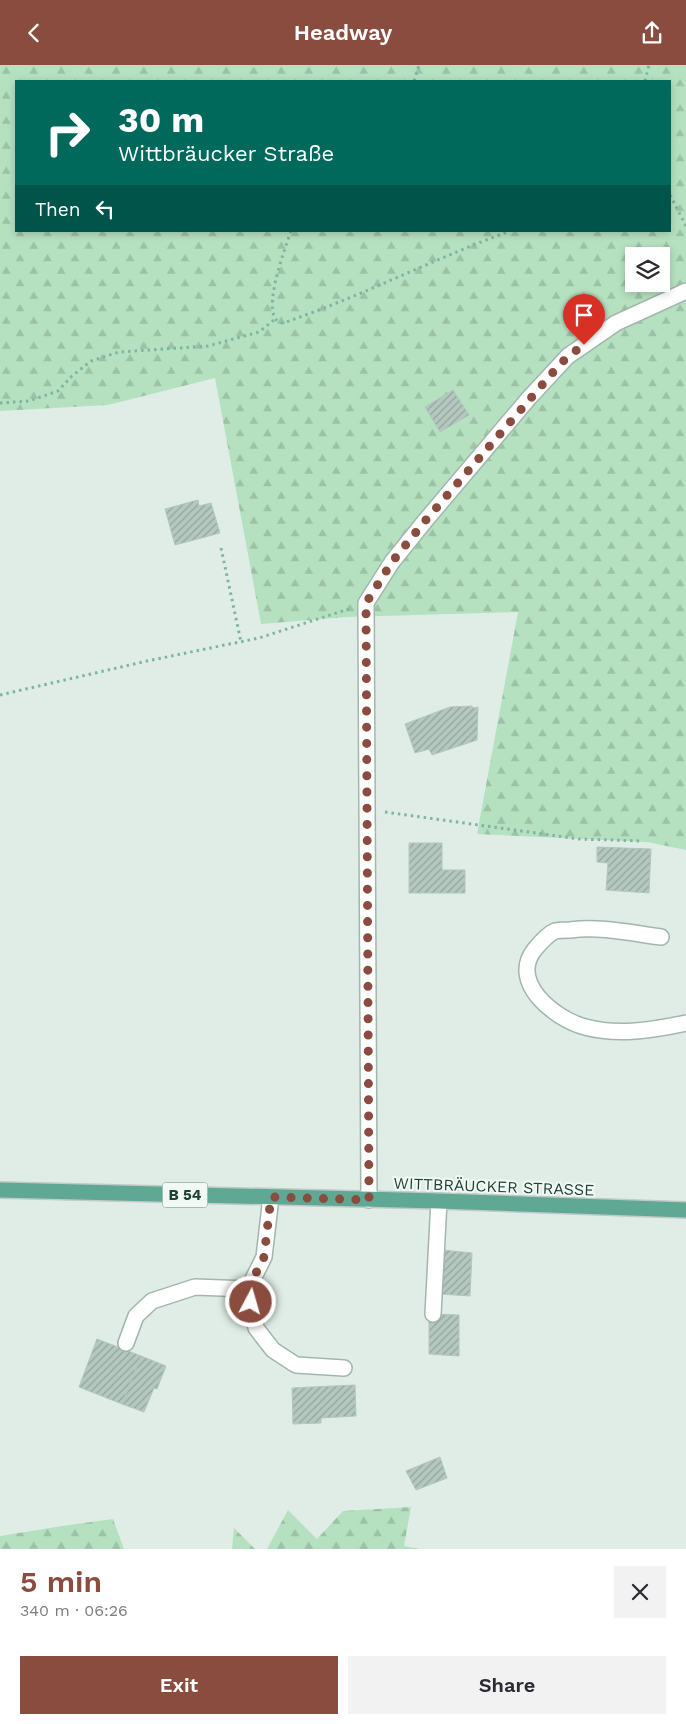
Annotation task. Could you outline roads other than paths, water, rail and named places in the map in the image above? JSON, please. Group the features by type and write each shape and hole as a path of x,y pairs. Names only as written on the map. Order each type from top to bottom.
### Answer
{"main road":[{"name":"WITTBRÄUCKER STRASSE","path":"0,1190 439,1201 686,1210"}],"street":[{"path":"369,1200 366,603 392,562 425,521 529,398 568,356 616,323 686,291"},
{"path":"661,937 588,927 555,931 540,943 530,955 526,970 532,989 550,1010 566,1021 584,1027 608,1032 639,1031 686,1023"},
{"path":"271,1197 264,1257 248,1289 256,1328 273,1350 296,1365 344,1368"},
{"path":"433,1314 439,1201"},
{"path":"126,1343 136,1316 152,1301 195,1287 248,1289"}]}
